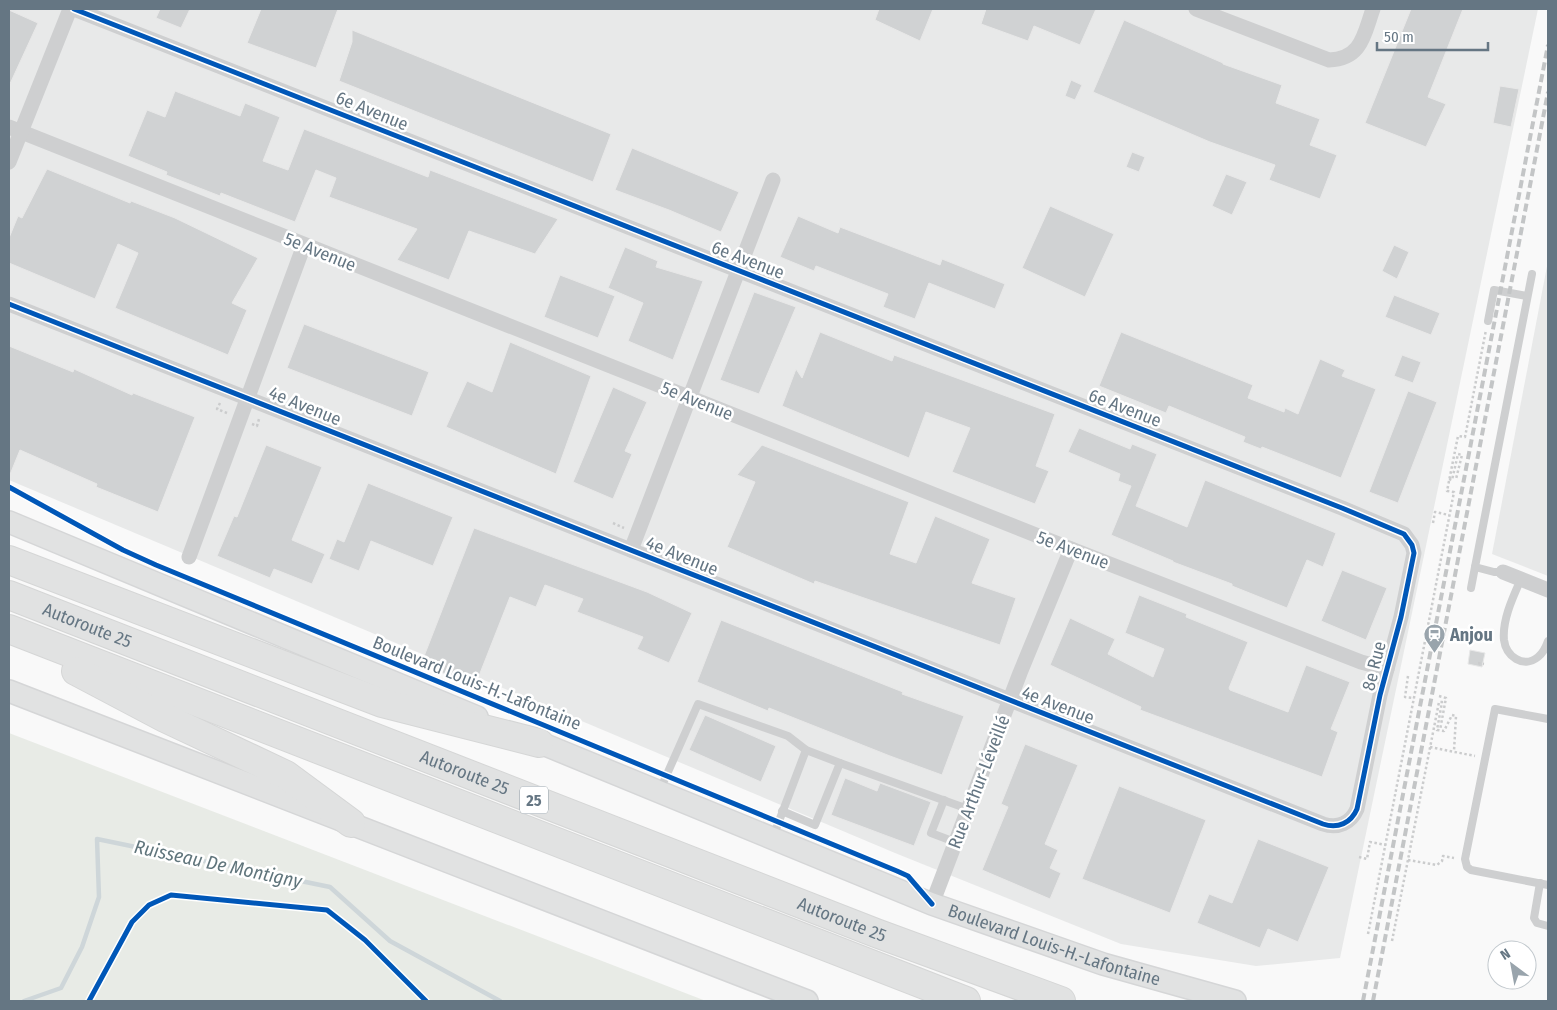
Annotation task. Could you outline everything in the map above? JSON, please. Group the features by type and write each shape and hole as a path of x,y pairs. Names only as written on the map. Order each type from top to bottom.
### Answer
{"highway":[{"path":"9,560 382,704 539,743"},
{"name":"Autoroute 25","path":"9,595 876,934 1061,1001"},
{"name":"Autoroute 25","path":"9,629 966,1001"},
{"path":"9,636 164,718 286,775 350,823"}],"main road":[{"name":"Boulevard Louis-H.-Lafontaine","path":"9,522 539,743 932,904 1087,959 1235,1001"},
{"path":"9,691 807,1001"}],"street":[{"path":"9,162 14,130 70,9"},
{"name":"6e Avenue","path":"74,9 1386,526 1404,534 1410,541"},
{"path":"1196,9 1329,60 1346,57 1356,52 1373,9"},
{"name":"5e Avenue","path":"14,130 1071,549 1361,662 1387,669"},
{"path":"631,550 773,180"},
{"path":"188,557 249,399 304,245"},
{"name":"4e Avenue","path":"9,304 1323,824 1337,826 1346,823"},
{"name":"8e Rue","path":"1346,823 1355,813 1359,804 1387,669 1401,617 1413,558 1413,549 1410,541"},
{"name":"Rue Arthur-Léveillé","path":"932,904 1071,549"},
{"path":"1503,572 1548,590"}],"lane":[{"path":"1471,588 1532,274"},
{"path":"1488,321 1494,290 1528,296"},
{"path":"1475,567 1494,572 1503,572"},
{"path":"1521,579 1512,601 1505,628 1506,647 1516,659 1529,661 1540,655 1548,641"},
{"path":"659,792 698,704 788,736 806,750 968,809"},
{"path":"1548,719 1495,709 1465,859 1467,867 1471,870 1544,884 1534,918 1537,924 1548,926"},
{"path":"772,839 806,750"},
{"path":"782,812 815,825 840,763"},
{"path":"944,800 931,834 955,842"}],"path":[{"path":"1368,934 1450,515 1454,492 1447,491 1449,479 1458,436 1465,437 1488,321"},
{"path":"1449,479 1452,480 1458,454 1462,455 1456,479"},
{"path":"1433,523 1435,512 1450,515"},
{"path":"1478,663 1484,664"},
{"path":"1401,678 1408,678 1405,697 1414,698"},
{"path":"1439,696 1446,698 1440,730"},
{"path":"1392,941 1439,702 1442,702 1437,730 1440,730"},
{"path":"1440,730 1444,731 1452,715 1456,716 1454,751"},
{"path":"1430,747 1464,753"},
{"path":"1359,857 1367,859 1370,842 1386,845"},
{"path":"1408,860 1437,864 1442,861 1444,856"}],"shaded area":[{"path":"9,9 1538,9 1340,958 1256,966 1121,944 895,853 9,480"},
{"path":"1548,261 1548,576 1492,554"},
{"path":"9,733 706,1001 9,1001"}],"building":[{"path":"160,9 190,9 181,28 156,18"},
{"path":"261,9 338,9 316,68 247,43"},
{"path":"879,9 933,9 920,41 875,20"},
{"path":"986,9 1096,9 1080,45 1034,26 1028,41 981,24"},
{"path":"1411,9 1463,9 1428,97 1446,104 1426,147 1365,123"},
{"path":"9,10 38,23 9,86"},
{"path":"1124,20 1223,64 1282,85 1276,103 1320,119 1310,145 1337,155 1320,199 1269,180 1275,165 1210,142 1093,92"},
{"path":"352,30 611,134 593,182 339,81 352,42"},
{"path":"1071,80 1082,85 1075,100 1065,96"},
{"path":"1500,86 1519,89 1511,127 1493,123"},
{"path":"175,91 240,116 245,103 280,117 263,161 288,170 304,129 428,177 430,170 558,219 535,254 469,231 449,280 397,260 417,229 329,197 336,178 316,170 295,222 221,193 220,196 166,175 167,172 128,156 147,110 165,117"},
{"path":"632,148 739,192 721,232 615,190"},
{"path":"1132,152 1145,157 1139,172 1126,167"},
{"path":"47,169 130,203 131,201 175,218 258,258 232,303 247,310 228,355 115,308 138,253 118,244 95,299 9,263 9,238 18,216 22,218"},
{"path":"1226,174 1247,182 1232,215 1212,206"},
{"path":"1050,206 1114,234 1085,297 1022,268"},
{"path":"798,216 838,233 840,227 940,265 942,259 1005,284 995,309 929,283 915,319 883,307 888,294 816,266 814,271 780,257"},
{"path":"1394,245 1409,252 1397,279 1382,271"},
{"path":"625,247 658,261 656,267 703,281 673,360 628,341 643,303 608,288"},
{"path":"560,275 615,296 598,338 544,317"},
{"path":"754,292 796,307 759,394 720,380"},
{"path":"1394,295 1440,313 1431,335 1385,317"},
{"path":"304,324 429,372 412,416 287,368"},
{"path":"820,332 892,361 894,355 1055,414 1036,466 1049,471 1035,504 952,472 970,428 926,412 909,458 782,406 796,369 802,378"},
{"path":"1121,332 1253,385 1248,398 1284,412 1285,408 1298,414 1320,359 1345,370 1342,376 1376,389 1341,478 1262,447 1261,449 1243,442 1245,437 1169,406 1166,413 1099,386"},
{"path":"510,342 591,376 556,474 446,427 467,381 492,392"},
{"path":"9,346 73,372 74,369 132,395 133,393 195,417 158,512 96,487 97,484 20,450 9,477"},
{"path":"1402,355 1421,362 1413,383 1394,376"},
{"path":"613,387 647,402 625,451 632,454 613,499 573,482"},
{"path":"1408,391 1437,402 1398,503 1369,492"},
{"path":"1079,428 1130,449 1132,444 1157,454 1136,506 1187,527 1205,480 1336,533 1323,567 1307,560 1287,608 1111,535 1131,486 1118,481 1120,474 1068,452"},
{"path":"266,445 322,467 292,540 325,554 312,584 274,569 270,578 217,556 234,516 237,517"},
{"path":"762,445 909,502 890,554 916,563 935,516 990,539 972,583 1016,598 1000,645 815,581 814,584 727,547 755,482 737,475"},
{"path":"368,483 453,517 433,566 371,541 359,571 329,559 337,539 344,542"},
{"path":"474,528 647,592 692,613 669,663 637,649 643,637 577,612 583,599 545,585 536,607 510,597 475,686 421,664"},
{"path":"1342,570 1387,588 1366,640 1321,621"},
{"path":"1139,595 1187,614 1186,617 1248,642 1229,688 1230,690 1288,712 1306,665 1350,682 1331,729 1338,732 1322,777 1140,710 1141,707 1050,665 1070,618 1115,639 1108,654 1153,677 1164,649 1125,633"},
{"path":"721,620 903,692 902,694 964,716 942,775 769,708 768,711 697,682"},
{"path":"1470,650 1485,653 1482,667 1468,664"},
{"path":"705,715 776,746 761,782 689,750"},
{"path":"1025,744 1078,765 1045,844 1058,850 1050,868 1061,873 1050,899 982,870 1008,807 1001,804"},
{"path":"845,778 877,791 880,783 931,802 914,846 831,815"},
{"path":"1119,786 1206,820 1170,913 1082,879"},
{"path":"1258,839 1329,867 1298,942 1268,929 1260,948 1197,923 1209,894 1232,903"}],"waterway":[{"name":"Ruisseau De Montigny","path":"24,1001 61,988 82,947 99,897 97,839 330,887 390,941 500,1001"}],"railway":[{"path":"1363,1001 1548,45"},
{"path":"1373,1001 1548,92"}],"cycle path":[{"path":"9,304 1323,824 1334,826 1343,824 1351,818 1357,809 1380,695 1401,617 1414,553 1412,545 1404,534 74,9"},
{"path":"9,487 123,550 156,565 897,871 908,876 932,904"},
{"path":"89,1001 132,922 149,905 171,895 327,910 365,940 426,1001"}],"place":[{"name":"Anjou","path":"1434,654"}]}
